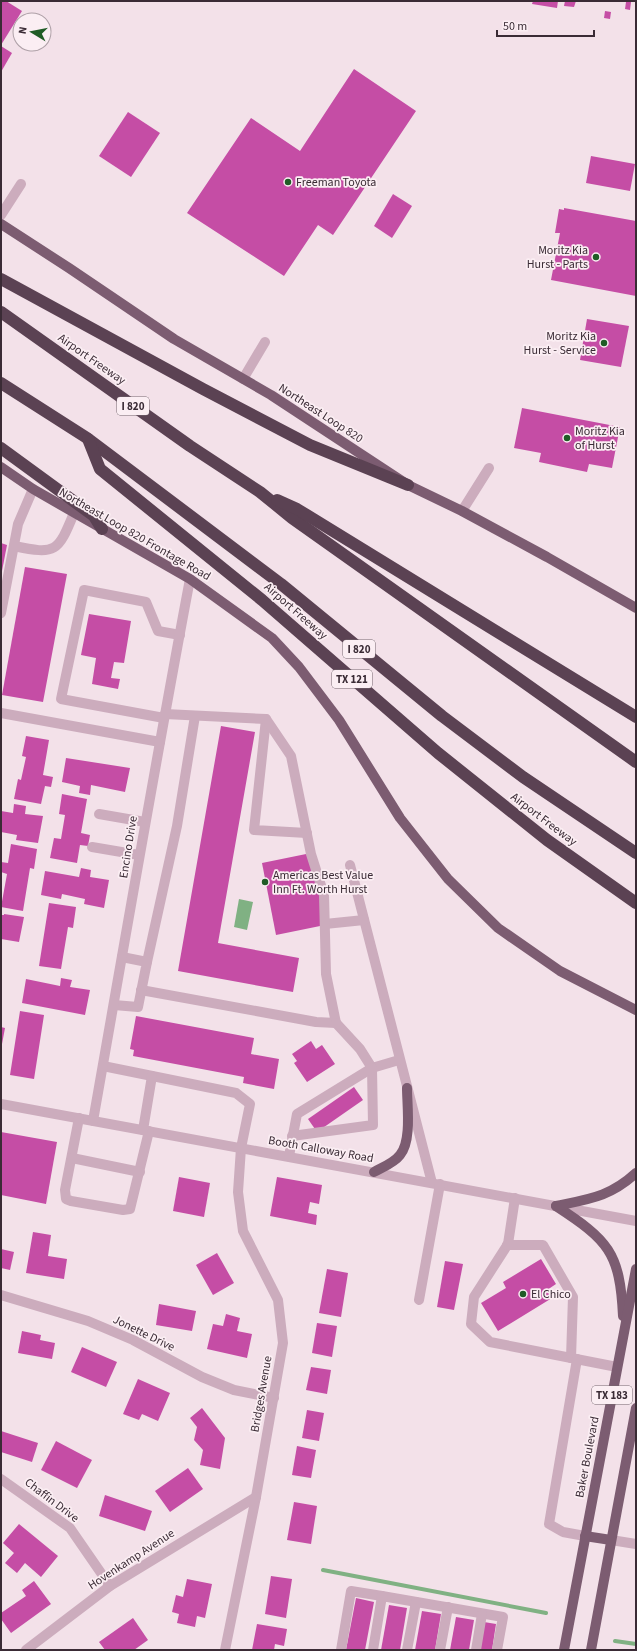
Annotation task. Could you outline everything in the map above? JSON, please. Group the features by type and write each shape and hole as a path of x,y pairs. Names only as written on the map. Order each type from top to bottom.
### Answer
{"highway":[{"path":"1,279 310,446 408,485"},
{"name":"Airport Freeway","path":"1,312 190,446 260,492 292,518 636,762"},
{"name":"I 820","path":"1,383 87,438 281,584 448,721 523,777 636,853"},
{"name":"Airport Freeway","path":"87,438 100,469 262,600 444,758 547,840 636,903"},
{"path":"1,448 94,516 102,529"},
{"name":"I 820","path":"260,492 297,509 636,717"}],"main road":[{"name":"Northeast Loop 820","path":"1,224 174,339 271,395 408,485 462,511 636,608"},
{"name":"Northeast Loop 820 Frontage Road","path":"1,467 33,489 190,579 272,638 300,667 339,720 400,818 448,879 498,928 560,971 636,1010"},
{"path":"374,1172 393,1162 401,1155 405,1148 408,1119 407,1088"},
{"path":"556,1206 597,1198 617,1188 636,1173"},
{"path":"556,1206 585,1225 600,1238 610,1251 618,1271 622,1290 624,1332"},
{"name":"Baker Boulevard","path":"564,1650 636,1269"},
{"name":"TX 183","path":"591,1650 636,1408"},
{"path":"585,1536 611,1540"}],"street":[{"path":"1,215 21,184"},
{"path":"243,379 265,342"},
{"path":"462,511 489,468"},
{"path":"1,613 18,524 33,489"},
{"path":"14,546 45,551 57,547 65,536 74,513"},
{"name":"Encino Drive","path":"93,1121 139,855 190,579"},
{"path":"180,635 158,631 146,602 84,590 62,699 165,716 266,719"},
{"path":"1,713 160,742"},
{"path":"114,1004 138,1007 177,826 195,716"},
{"path":"266,719 291,756 311,854 324,895 326,974 336,1023 360,1049 372,1068 373,1125 292,1136"},
{"path":"266,719 254,830 307,833"},
{"path":"99,814 145,822"},
{"path":"92,847 139,855"},
{"path":"350,865 399,1060 436,1184 419,1300"},
{"path":"325,924 364,920"},
{"path":"122,957 147,962"},
{"path":"141,990 316,1022 336,1023"},
{"path":"289,1156 296,1114 372,1068 399,1060"},
{"path":"79,1118 65,1190 66,1199 123,1210 130,1209 140,1172 152,1076 103,1066"},
{"name":"Bridges Avenue","path":"152,1076 236,1093 250,1104 241,1148 238,1192 242,1231 278,1300 283,1343 256,1497 225,1650"},
{"name":"Booth Calloway Road","path":"1,1104 636,1220"},
{"path":"72,1158 140,1172"},
{"path":"515,1198 507,1245 474,1297 471,1324 490,1342 617,1367"},
{"path":"507,1245 543,1245 573,1297 574,1358 549,1524 563,1532 585,1536"},
{"name":"Jonette Drive","path":"1,1295 88,1321 133,1340 202,1377 234,1390 274,1398"},
{"name":"Chaffin Drive","path":"1,1479 70,1528 110,1586"},
{"name":"Hovenkamp Avenue","path":"26,1650 110,1586 256,1497"},
{"path":"611,1540 636,1544"},
{"path":"341,1650 351,1591 503,1617 497,1650"},
{"path":"373,1650 382,1596"},
{"path":"407,1650 416,1602"},
{"path":"440,1650 448,1607"},
{"path":"476,1650 482,1614"}],"shaded area":[{"path":"239,899 253,902 247,930 234,927"}],"building":[{"path":"1,1 6,1 22,11 12,12 12,27 1,45"},
{"path":"533,1 558,1 557,8 532,4"},
{"path":"565,1 576,1 574,7 564,6"},
{"path":"626,2 631,2 630,10 625,9"},
{"path":"605,11 611,12 610,19 604,18"},
{"path":"1,46 12,53 1,72"},
{"name":"Freeman Toyota","path":"354,69 416,111 333,235 318,225 284,276 187,213 251,118 300,151"},
{"path":"128,112 160,133 131,177 99,156"},
{"path":"591,156 635,164 630,191 586,183"},
{"path":"393,194 412,206 392,238 374,226"},
{"name":"Moritz Kia Hurst - Parts","path":"564,208 636,221 636,296 551,280 560,233 555,233 559,209 564,210"},
{"name":"Moritz Kia Hurst - Service","path":"587,319 629,326 621,367 580,360"},
{"name":"Moritz Kia of Hurst","path":"522,408 620,427 612,468 589,464 587,472 539,462 541,453 514,448"},
{"path":"1,543 7,545 2,571 1,571"},
{"path":"25,567 67,574 43,702 2,695"},
{"path":"89,614 131,621 124,663 114,662 111,678 120,679 118,689 92,684 96,658 81,655"},
{"path":"221,726 255,732 218,943 299,958 293,992 178,971"},
{"path":"26,736 49,740 43,775 53,777 51,787 45,786 41,804 14,799 18,779 21,780 26,757 22,756"},
{"path":"66,758 130,768 125,792 91,785 90,795 79,793 80,786 62,782"},
{"path":"62,794 87,799 81,833 90,835 88,846 80,845 77,863 50,858 54,838 61,839 65,815 59,814"},
{"path":"14,804 26,806 25,814 43,816 38,843 16,840 17,835 1,832 1,811 13,813"},
{"path":"11,844 37,849 34,869 30,868 23,911 1,907 7,874 1,872 1,862 8,863"},
{"path":"311,853 325,925 276,935 262,863"},
{"path":"81,868 91,870 90,877 109,880 104,908 84,904 85,899 62,894 61,899 41,895 45,871 79,877"},
{"path":"49,903 76,907 73,928 68,927 61,969 39,966"},
{"path":"4,914 24,917 19,942 1,939 1,915"},
{"path":"61,978 72,980 70,987 90,990 85,1015 22,1003 26,979 60,986"},
{"path":"20,1011 44,1015 34,1079 10,1075"},
{"path":"136,1016 254,1038 251,1054 279,1059 274,1089 243,1083 244,1077 133,1056 134,1050 130,1049"},
{"path":"1,1027 5,1028 2,1044 1,1044"},
{"path":"311,1041 316,1049 322,1045 335,1064 307,1082 294,1063 297,1061 292,1054"},
{"path":"354,1087 363,1100 317,1132 308,1119"},
{"path":"1,1132 57,1142 46,1204 1,1195"},
{"path":"179,1177 210,1183 204,1217 173,1211"},
{"path":"277,1177 322,1185 319,1204 310,1202 308,1213 317,1215 316,1225 270,1216"},
{"path":"33,1232 51,1235 48,1256 67,1259 64,1279 26,1273"},
{"path":"1,1249 14,1252 10,1270 1,1268"},
{"path":"217,1253 234,1283 213,1295 196,1265"},
{"name":"El Chico","path":"541,1259 556,1284 547,1290 552,1298 498,1331 481,1303 506,1288 503,1282"},
{"path":"445,1261 463,1264 454,1310 437,1307"},
{"path":"327,1269 348,1273 341,1317 319,1313"},
{"path":"159,1304 196,1311 192,1331 156,1325"},
{"path":"226,1314 240,1318 237,1331 252,1334 247,1358 207,1349 213,1324 223,1326"},
{"path":"317,1323 337,1326 332,1357 312,1353"},
{"path":"22,1331 41,1335 40,1340 55,1343 52,1359 18,1353"},
{"path":"82,1347 117,1362 106,1387 71,1372"},
{"path":"311,1367 331,1370 327,1394 306,1390"},
{"path":"138,1379 170,1393 158,1421 142,1414 139,1420 123,1414"},
{"path":"202,1408 225,1438 220,1469 200,1465 203,1450 194,1440 197,1427 190,1418"},
{"path":"307,1410 324,1413 319,1441 302,1438"},
{"path":"1,1431 38,1443 32,1462 1,1452"},
{"path":"56,1441 92,1460 77,1488 41,1470"},
{"path":"297,1446 316,1450 311,1478 292,1475"},
{"path":"188,1468 203,1489 170,1512 155,1491"},
{"path":"105,1495 152,1511 145,1531 99,1516"},
{"path":"294,1502 317,1506 311,1544 287,1540"},
{"path":"19,1524 58,1556 41,1577 25,1563 17,1573 5,1563 14,1553 3,1543"},
{"path":"271,1576 292,1579 286,1618 265,1614"},
{"path":"187,1579 212,1584 205,1618 197,1616 195,1627 177,1623 179,1614 172,1612 176,1595 183,1597"},
{"path":"34,1581 51,1604 11,1633 1,1619 1,1613 26,1596 22,1590"},
{"path":"356,1598 374,1602 365,1650 346,1650"},
{"path":"389,1605 407,1608 400,1650 381,1650"},
{"path":"422,1611 441,1614 435,1650 415,1650"},
{"path":"456,1617 474,1620 469,1650 450,1650"},
{"path":"133,1618 148,1640 134,1650 105,1650 99,1642"},
{"path":"484,1622 496,1624 492,1650 479,1650"},
{"path":"257,1624 287,1629 284,1646 275,1644 274,1650 252,1650"}],"waterway":[{"path":"323,1570 546,1613"},
{"path":"615,1641 636,1644"}],"place":[{"name":"Freeman Toyota","path":"288,182"},
{"name":"Moritz Kia Hurst - Parts","path":"596,257"},
{"name":"Moritz Kia Hurst - Service","path":"604,343"},
{"name":"Moritz Kia of Hurst","path":"567,438"},
{"name":"Americas Best Value Inn Ft. Worth Hurst","path":"265,882"},
{"name":"El Chico","path":"523,1294"}]}
